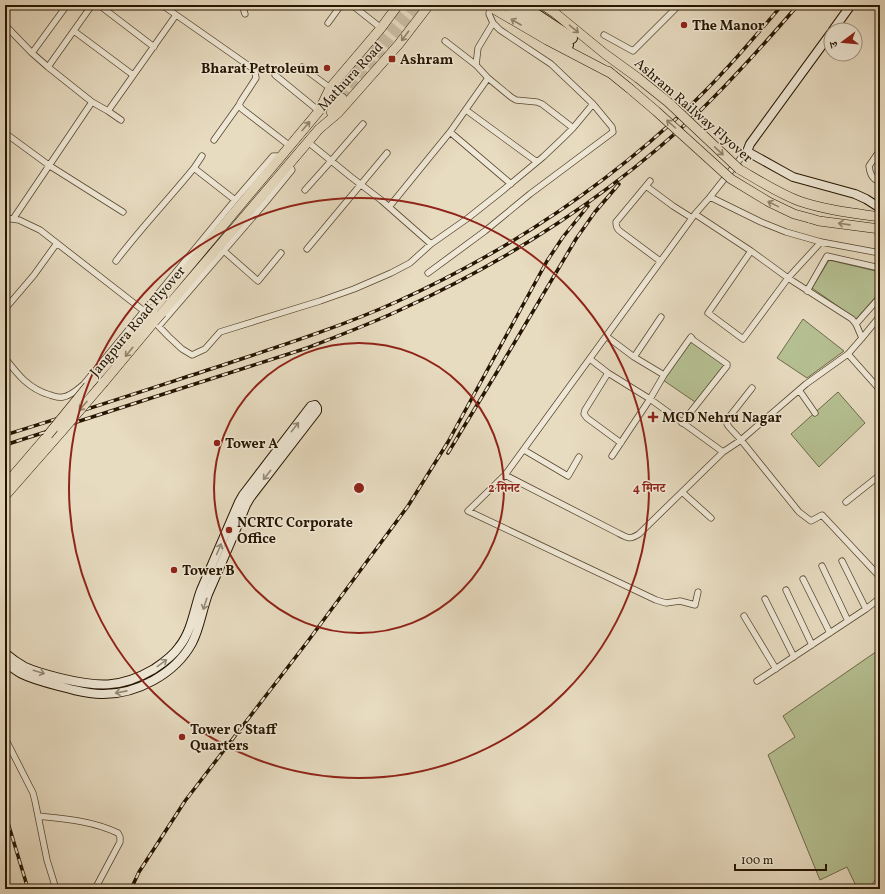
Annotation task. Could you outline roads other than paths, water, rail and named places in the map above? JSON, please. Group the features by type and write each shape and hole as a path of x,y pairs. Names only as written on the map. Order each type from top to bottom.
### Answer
{"highway":[{"path":"506,5 517,13 570,42"},
{"path":"522,5 570,42"}],"main road":[{"name":"Mathura Road","path":"278,160 336,93 398,5"},
{"name":"Mathura Road","path":"287,167 318,128 338,113 399,44 428,5"},
{"path":"543,5 605,54"},
{"path":"839,22 851,5"},
{"path":"489,6 547,40 612,74"},
{"path":"570,42 605,54"},
{"path":"570,42 612,74"},
{"path":"823,43 750,144 748,149 750,153 793,176 855,194 880,208"},
{"name":"Ashram Railway Flyover","path":"605,54 668,102 739,169 771,188 798,200 824,209 880,217"},
{"name":"Ashram Railway Flyover","path":"612,74 656,111 735,182 769,202 794,214 819,221 880,229"},
{"path":"318,128 336,93"},
{"name":"Jangpura Road Flyover","path":"5,485 278,160"},
{"name":"Jangpura Road Flyover","path":"5,496 95,393 287,167"},
{"path":"5,653 15,661 36,672 93,685 125,682 144,674 172,656 185,638 202,590 243,495 311,406 317,408 317,411 246,505 205,603 192,644 184,656 175,665 154,680 142,685 123,692 102,694 89,693 33,678 21,674 5,662"},
{"path":"5,476 19,469"}],"street":[{"path":"32,53 67,5"},
{"path":"48,67 92,5"},
{"path":"99,5 154,47"},
{"path":"162,5 252,68 255,72 256,78 214,140"},
{"path":"242,5 245,14"},
{"path":"328,23 341,5"},
{"path":"352,5 381,28"},
{"path":"604,35 634,51 679,5"},
{"path":"428,273 613,132 612,127 593,104 551,64 500,30 493,23 489,14 489,6"},
{"path":"108,111 176,15"},
{"path":"476,65 478,48 493,23"},
{"path":"5,26 48,67 92,102 122,120"},
{"path":"74,31 133,75"},
{"path":"445,41 476,65 488,78 511,97 516,100 537,102 542,104 573,128"},
{"path":"302,67 336,93"},
{"path":"275,75 319,111"},
{"path":"389,207 450,132 488,78"},
{"path":"14,219 92,102"},
{"path":"5,218 19,220 40,230 144,311 178,345 192,355 205,349 220,332 354,289 410,263 431,244 468,218 537,162 573,128 593,104"},
{"path":"239,105 242,109 290,146"},
{"path":"466,110 537,162"},
{"path":"305,190 363,124"},
{"path":"450,132 511,184"},
{"path":"5,133 50,166 123,212"},
{"path":"308,142 389,207 431,244"},
{"path":"698,592 695,605 680,601 666,603 656,600 468,511 505,475 693,216 748,149"},
{"path":"880,150 869,166 870,174 873,178 880,182"},
{"path":"307,249 386,153"},
{"path":"116,261 127,246 174,193 202,156"},
{"path":"5,358 18,374 33,388 56,397 66,396 84,384 273,156 278,160"},
{"path":"159,326 292,170 287,167"},
{"path":"194,168 235,200"},
{"path":"660,261 621,232 616,226 616,222 648,184 673,206 693,216 750,251 807,291 852,319 856,324 862,338"},
{"path":"710,197 761,222 786,232 821,242 880,253"},
{"path":"750,251 708,313 743,339 788,278 821,242"},
{"path":"5,310 34,275 57,243"},
{"path":"224,251 258,281 282,253"},
{"path":"807,291 827,256 880,268"},
{"path":"856,324 880,297"},
{"path":"505,475 626,537 633,538 639,534 723,452 741,440 799,390 848,354 880,316"},
{"path":"634,357 661,317"},
{"path":"606,336 634,357 664,375"},
{"path":"612,456 664,375 691,337 693,340 727,364 727,366 682,423"},
{"path":"848,354 880,390"},
{"path":"590,359 608,373 650,399 723,452"},
{"path":"608,373 584,414 587,418 621,443"},
{"path":"752,388 730,416 727,424 729,427 800,512 811,521 822,515 880,578"},
{"path":"799,390 816,413"},
{"path":"524,450 568,476 579,457"},
{"path":"846,502 880,475"},
{"path":"682,492 711,518"},
{"path":"842,561 866,609"},
{"path":"822,566 848,621"},
{"path":"803,579 830,633"},
{"path":"786,590 812,645"},
{"path":"757,681 866,609 880,598"},
{"path":"765,599 794,657"},
{"path":"744,616 776,669"},
{"path":"5,738 33,793 47,860 56,889"},
{"path":"38,816 75,820 94,824 118,833 120,842 95,889"}],"tunnel":[{"path":"336,93 407,5"},
{"path":"342,98 418,5"}],"railway":[{"path":"5,435 330,329 396,302 437,283 476,262 553,215 626,162 693,103 750,43 782,5"},
{"path":"5,445 307,348 389,315 481,269 520,247 596,197 667,140 701,110 726,85 798,5"},
{"path":"448,453 576,239 595,212 619,184"},
{"path":"131,889 139,872 185,801 308,641 408,506 448,442 547,261 563,237 588,206"},
{"path":"5,813 28,889"}],"place":[{"name":"The Manor","path":"684,25"},
{"name":"Ashram","path":"392,59"},
{"name":"Bharat Petroleum","path":"327,68"},
{"name":"MCD Nehru Nagar","path":"653,417"},
{"name":"Tower A","path":"217,443"},
{"name":"NCRTC Corporate Office","path":"229,530"},
{"name":"Tower B","path":"174,570"},
{"name":"Tower C Staff Quarters","path":"182,737"}]}
